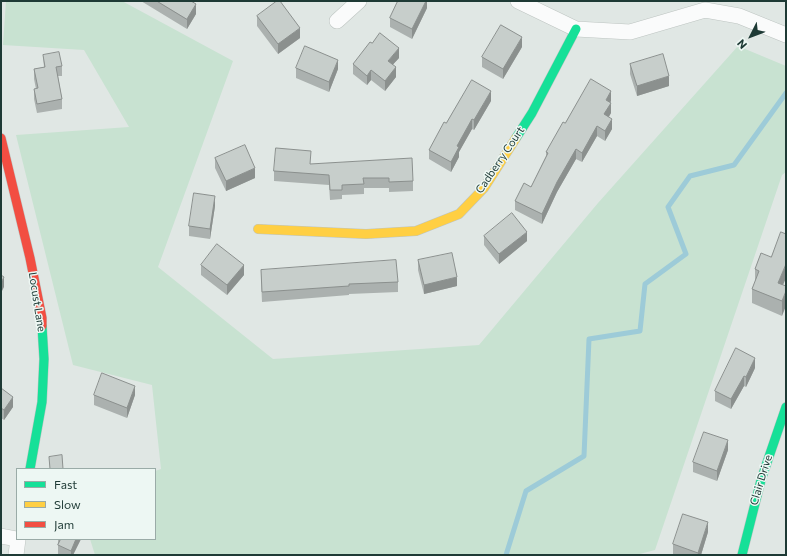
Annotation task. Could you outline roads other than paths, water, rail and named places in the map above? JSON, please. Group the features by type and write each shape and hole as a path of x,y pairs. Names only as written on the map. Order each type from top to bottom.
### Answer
{"street":[{"path":"336,21 359,1"},
{"path":"518,1 576,29 630,32 705,10 739,16 786,35"},
{"name":"Cadberry Court","path":"258,229 366,234 416,230 459,214 484,188 532,113 576,29"},
{"name":"Locust Lane","path":"1,138 30,258 42,318 44,359 42,402 30,468"},
{"name":"Clair Drive","path":"742,555 749,519 774,437 786,407"},
{"path":"1,536 16,539"},
{"path":"16,555 18,540"}],"waterway":[{"path":"506,555 526,491 584,456 589,339 640,331 645,284 686,254 668,207 690,176 734,165 786,93"}]}
